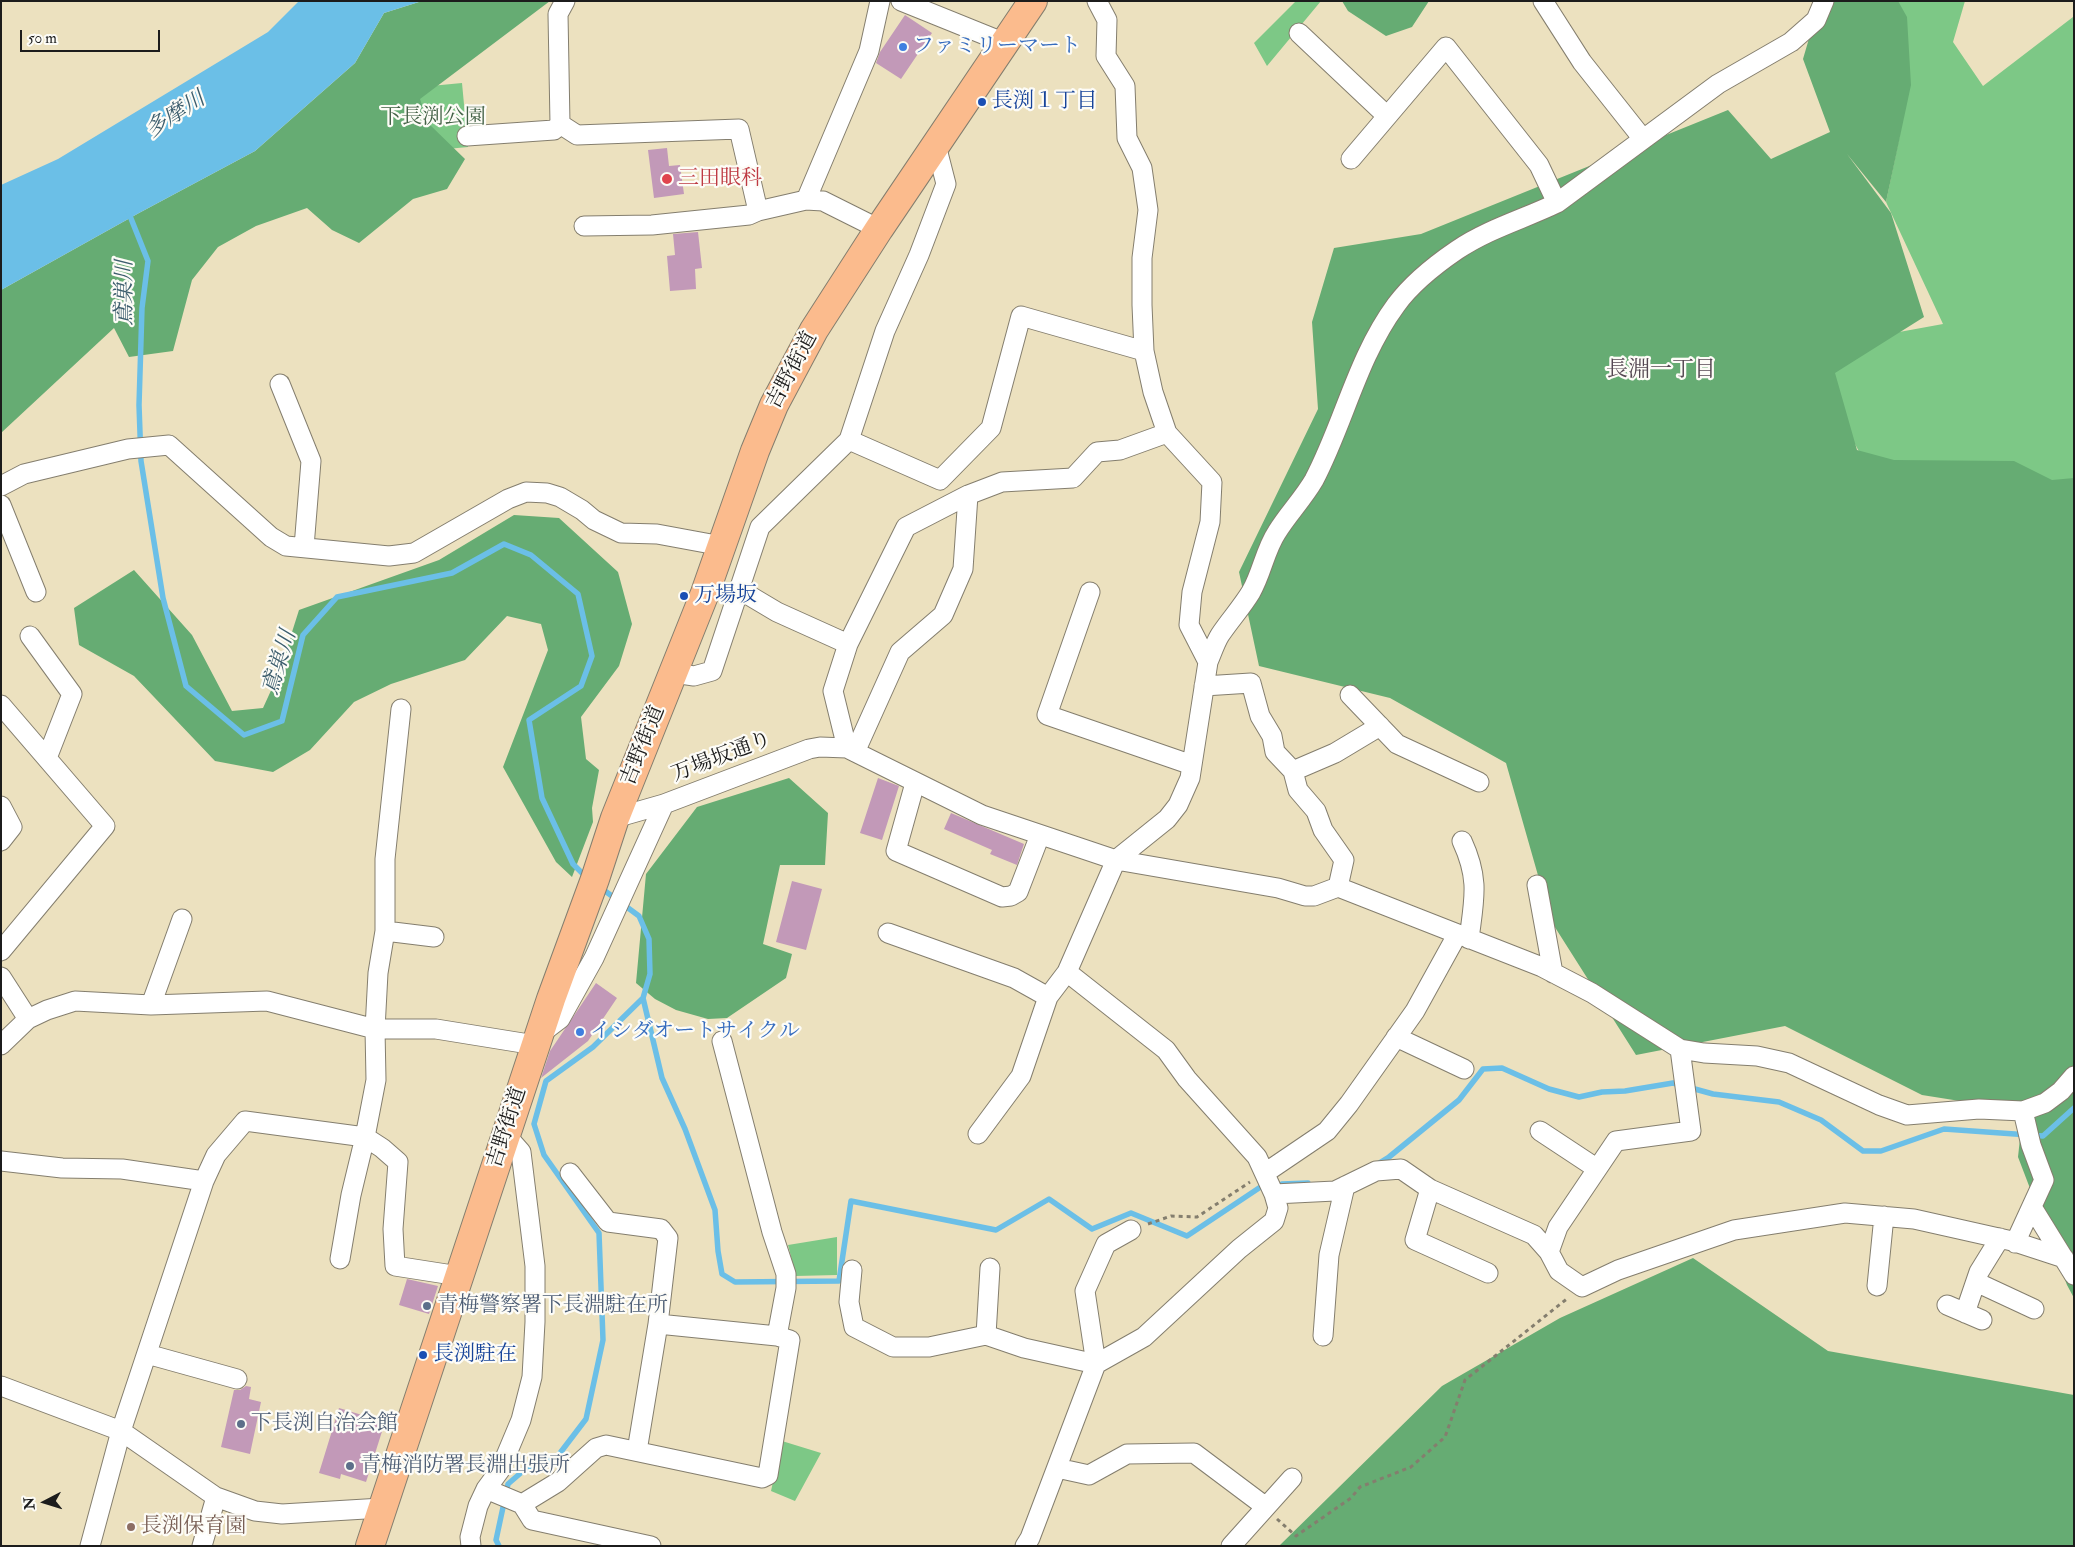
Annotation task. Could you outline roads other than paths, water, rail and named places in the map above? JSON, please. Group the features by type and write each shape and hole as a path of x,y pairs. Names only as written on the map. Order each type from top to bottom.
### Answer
{"highway":[{"name":"吉野街道","path":"370,1546 537,1040 615,818 674,673 722,546 755,451 774,405 814,330 879,229 1032,1"}],"street":[{"path":"467,136 554,130 560,124 558,14 565,1"},
{"path":"806,200 869,51 880,1"},
{"path":"901,1 1005,43"},
{"path":"1097,1 1107,20 1106,56 1125,86 1127,138 1142,168 1148,210 1142,258 1144,351 1153,392 1167,433 1212,482 1210,522 1192,592 1189,625 1208,662"},
{"path":"1543,1 1582,62 1643,139"},
{"path":"978,1134 1021,1076 1048,997 1067,972 1116,860 1167,819 1178,804 1190,778 1208,662 1219,637 1252,591 1276,534 1314,480 1331,446 1359,373 1375,338 1396,304 1430,270 1459,249 1498,228 1557,203 1718,84 1791,42 1816,20 1824,1"},
{"path":"1298,33 1388,116"},
{"path":"1351,159 1446,47 1539,165 1557,203"},
{"path":"560,124 577,135 739,129 758,210"},
{"path":"674,673 694,676 712,671 760,527 849,440 885,331 919,255 946,184 936,145"},
{"path":"584,226 652,224 750,215 758,210 806,200 823,201 879,229"},
{"path":"940,480 991,428 1021,316 1144,351"},
{"path":"280,384 311,461 304,547"},
{"path":"1167,433 1120,450 1097,452 1073,478 1002,482 968,495 906,527 848,644 833,691 851,750 982,815 1116,860 1278,888 1305,896 1314,896 1338,887 1553,973 1592,993 1680,1049 1704,1053 1757,1056 1789,1063 1879,1105 1907,1115 1979,1109 2023,1111 2045,1103 2074,1076"},
{"path":"849,440 940,480 968,495"},
{"path":"1,486 24,474 128,449 169,444 271,537 286,546 389,556 414,553 508,499 526,492 547,493 560,498 582,510 594,520 621,533 658,534 722,546"},
{"path":"851,750 900,652 943,615 963,569 968,495"},
{"path":"1,505 36,592"},
{"path":"740,590 777,612 848,644"},
{"path":"1090,592 1047,714 1192,765"},
{"path":"30,636 72,694 47,758"},
{"path":"1204,686 1251,683 1260,716 1272,736 1274,752 1293,772 1298,790 1316,811 1323,830 1344,860 1338,887"},
{"path":"1350,695 1397,744 1479,782"},
{"path":"1,705 105,826 1,951"},
{"path":"340,1259 351,1195 376,1080 375,1030 378,973 385,931 385,859 401,709"},
{"path":"1293,772 1334,753 1380,726"},
{"name":"万場坂通り","path":"615,818 664,804 809,749 820,746 851,750"},
{"path":"915,783 896,851 1002,897 1011,896 1018,892 1040,835"},
{"path":"1,1045 28,1019 47,1010 75,1001 151,1004 267,1001 375,1030 436,1030 537,1040 560,1019 594,958 664,804"},
{"path":"1,806 12,827 1,841"},
{"path":"1265,1173 1327,1131 1396,1037 1463,937 1476,887 1471,860 1462,842"},
{"path":"1537,885 1553,973"},
{"path":"151,1004 182,919"},
{"path":"385,931 434,937"},
{"path":"888,933 1014,978 1048,997"},
{"path":"852,1270 849,1302 854,1327 893,1347 929,1347 986,1335 1024,1348 1096,1364 1144,1337 1239,1249 1274,1221 1278,1208 1274,1194 1257,1157 1187,1079 1166,1050 1067,972"},
{"path":"1,977 28,1019"},
{"path":"1396,1037 1464,1069"},
{"path":"722,1041 786,1281 777,1336"},
{"path":"1549,1252 1558,1227 1616,1141 1691,1131 1680,1049"},
{"path":"1947,1305 1974,1317 1976,1282 1979,1272 2007,1241 2032,1207 2044,1180 2031,1145 2023,1111"},
{"path":"90,1546 121,1431 204,1181 216,1155 245,1121 365,1137 382,1148 398,1162 393,1229 395,1266 459,1276"},
{"path":"1540,1131 1596,1168"},
{"path":"471,1546 470,1537 478,1506 490,1490 500,1470 521,1420 532,1377 535,1266 521,1152 506,1135"},
{"path":"1,1162 62,1168 122,1169 204,1181"},
{"path":"1274,1194 1335,1190 1376,1171 1401,1169 1430,1189 1534,1235 1549,1252 1559,1271 1582,1287 1618,1270 1734,1230 1845,1213 1914,1219 2007,1241 2064,1258"},
{"path":"570,1173 608,1222 661,1229 668,1238 658,1324 637,1451"},
{"path":"1323,1336 1329,1255 1345,1186"},
{"path":"1430,1189 1415,1240 1488,1273"},
{"path":"2032,1207 2074,1275"},
{"path":"1877,1286 1884,1216"},
{"path":"1025,1546 1030,1538 1096,1364 1085,1291 1106,1244 1131,1230"},
{"path":"986,1335 990,1268"},
{"path":"1976,1282 2034,1309"},
{"path":"519,1503 558,1482 596,1448 606,1445 762,1478 768,1475 790,1340 777,1336 658,1324"},
{"path":"147,1354 238,1379"},
{"path":"1,1386 121,1431 216,1497 255,1511 282,1514 382,1508"},
{"path":"1057,1468 1089,1475 1128,1454 1194,1454 1266,1508"},
{"path":"1232,1546 1292,1478"},
{"path":"490,1490 519,1503 532,1520 651,1546"},
{"path":"202,1546 216,1497"}],"water":[{"name":"多摩川","path":"299,1 422,1 384,13 355,63 255,151 1,290 1,185 58,159 268,32"}],"waterway":[{"name":"鳶巣川","path":"128,211 148,261 142,308 139,405 141,461 163,598 186,686 244,735 282,721 303,635 337,597 452,573 504,544 531,555 578,594 592,656 581,686 529,720 542,798 573,864 587,878"},
{"path":"601,888 639,916 649,939 650,974 643,998 662,1078 685,1129 715,1210 722,1274 735,1282 839,1281 851,1201 996,1230 1049,1199 1092,1229 1131,1213 1187,1236 1262,1186 1266,1186"},
{"path":"499,1546 496,1540 508,1484 523,1471 557,1457 586,1419 603,1340 599,1233 544,1155 534,1124 546,1081 593,1047 643,998"},
{"path":"1376,1165 1389,1157 1459,1100 1483,1069 1502,1068 1549,1089 1579,1097 1602,1092 1625,1091 1673,1083 1713,1094 1779,1102 1821,1120 1863,1151 1881,1151 1944,1129 2043,1136 2074,1108"},
{"path":"1282,1184 1308,1183"}],"place":[{"name":"ファミリーマート","path":"903,47"},
{"name":"長渕１丁目","path":"982,102"},
{"name":"三田眼科","path":"667,179"},
{"name":"万場坂","path":"684,596"},
{"name":"イシダオートサイクル","path":"580,1032"},
{"name":"青梅警察署下長淵駐在所","path":"427,1306"},
{"name":"長渕駐在","path":"423,1355"},
{"name":"下長渕自治会館","path":"241,1424"},
{"name":"青梅消防署長淵出張所","path":"350,1466"},
{"name":"長渕保育園","path":"131,1527"}],"district":[{"name":"長淵一丁目","path":"1661,371"}],"park label":[{"name":"下長渕公園","path":"433,118"}]}
